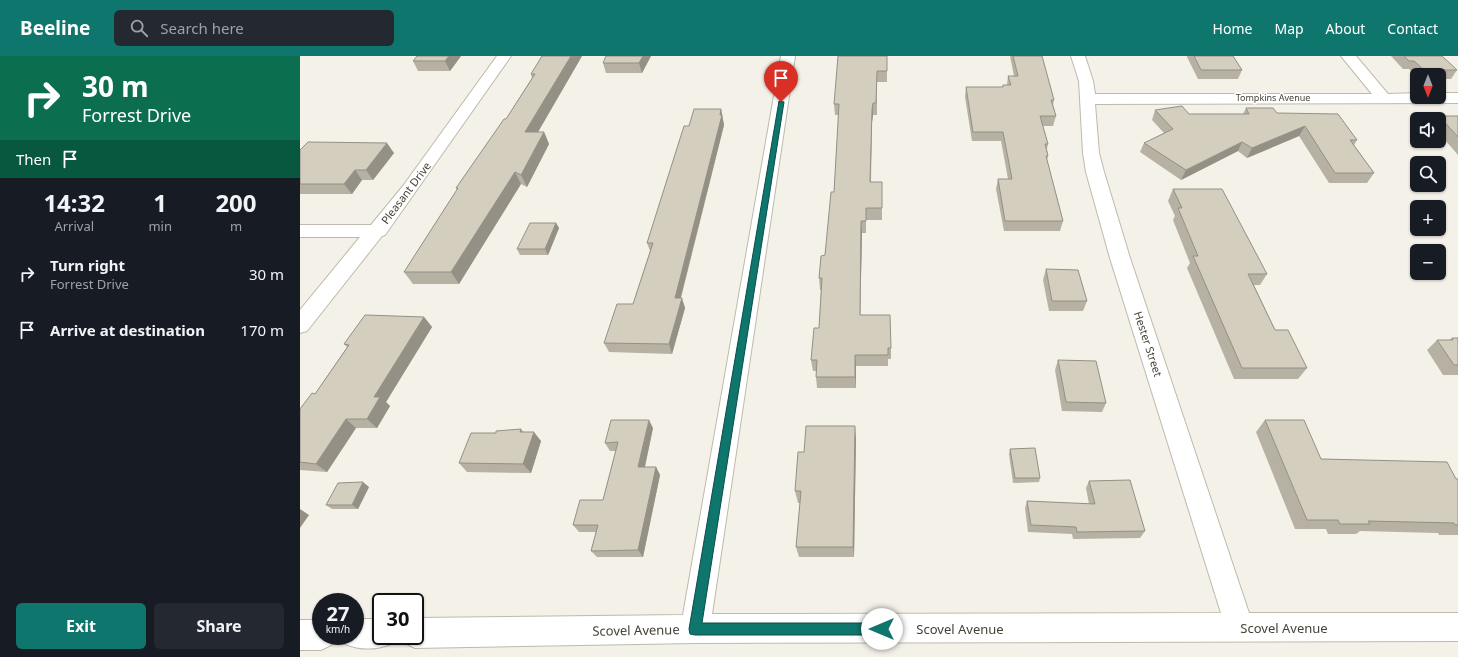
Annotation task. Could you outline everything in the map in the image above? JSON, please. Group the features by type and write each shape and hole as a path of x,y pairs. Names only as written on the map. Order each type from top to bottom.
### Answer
{"street":[{"name":"Pleasant Drive","path":"300,325 378,231 409,190 504,56"},
{"path":"695,629 788,56"},
{"name":"Hester Street","path":"1078,56 1086,81 1091,153 1097,180 1122,265 1240,628"},
{"path":"1348,56 1384,98"},
{"name":"Tompkins Avenue","path":"1088,99 1458,98"},
{"path":"300,231 378,231"},
{"name":"Scovel Avenue","path":"424,633 695,629 1458,627"},
{"path":"300,635 312,634"}],"building":[{"path":"417,56 449,56 445,61 413,61"},
{"path":"542,56 571,56 525,132 544,132 521,175 515,172 451,272 404,272 458,188 456,188 504,119 506,119 535,74 531,74"},
{"path":"606,56 643,56 639,63 603,63"},
{"path":"838,56 887,56 887,71 877,71 876,103 873,103 872,110 870,182 882,182 882,208 866,208 866,221 861,221 860,315 890,315 891,348 888,348 888,355 855,355 855,377 816,377 817,360 811,360 814,328 819,328 822,278 819,278 821,256 825,255 831,192 834,192 839,104 834,104"},
{"path":"1013,56 1042,56 1054,100 1051,100 1056,116 1040,116 1048,144 1045,144 1048,156 1046,156 1063,221 1005,221 998,179 1012,179 1003,132 973,132 966,87 1003,87 1003,85 1011,85 1008,76 1018,76"},
{"path":"1194,56 1233,56 1242,70 1201,70"},
{"path":"1404,56 1442,56 1457,70 1446,70 1446,68 1422,68 1414,61 1409,61"},
{"path":"1182,106 1189,114 1249,114 1246,108 1273,108 1277,113 1338,114 1357,140 1350,140 1374,173 1335,173 1305,126 1252,148 1242,142 1186,170 1144,143 1173,129 1155,110"},
{"path":"694,109 721,109 720,115 722,115 675,298 682,298 669,344 604,343 617,304 633,304 653,243 647,243 684,126 689,126"},
{"path":"1446,116 1458,116 1458,137 1446,124"},
{"path":"308,142 387,143 366,170 355,170 344,184 300,184 300,150"},
{"path":"1173,189 1222,189 1267,274 1248,274 1275,330 1288,330 1307,368 1242,368 1193,256 1198,256 1178,208 1182,208"},
{"path":"530,223 556,223 545,249 517,249"},
{"path":"1046,269 1078,270 1087,301 1052,301"},
{"path":"365,315 424,317 374,397 380,397 367,419 346,419 316,464 300,462 300,409 312,393 315,394 349,345 344,344"},
{"path":"1452,338 1458,338 1458,365 1454,365 1437,340 1453,340"},
{"path":"1058,360 1096,361 1106,403 1066,402"},
{"path":"611,420 649,420 638,467 656,467 638,550 591,551 598,525 573,525 580,500 603,500 618,442 605,443"},
{"path":"1265,420 1304,420 1321,459 1447,462 1456,479 1458,479 1458,525 1455,525 1454,523 1368,521 1370,524 1340,524 1338,520 1307,520"},
{"path":"806,426 855,426 853,547 796,547 801,491 795,491 798,452 804,452"},
{"path":"521,429 520,432 534,432 523,464 459,463 471,433 496,433 496,431"},
{"path":"1035,448 1040,478 1015,478 1010,449"},
{"path":"1130,480 1145,531 1077,532 1076,527 1031,525 1027,501 1095,504 1089,481"},
{"path":"363,482 352,505 326,505 338,483"}],"route":[{"path":"781,102 695,629 882,629"}]}
